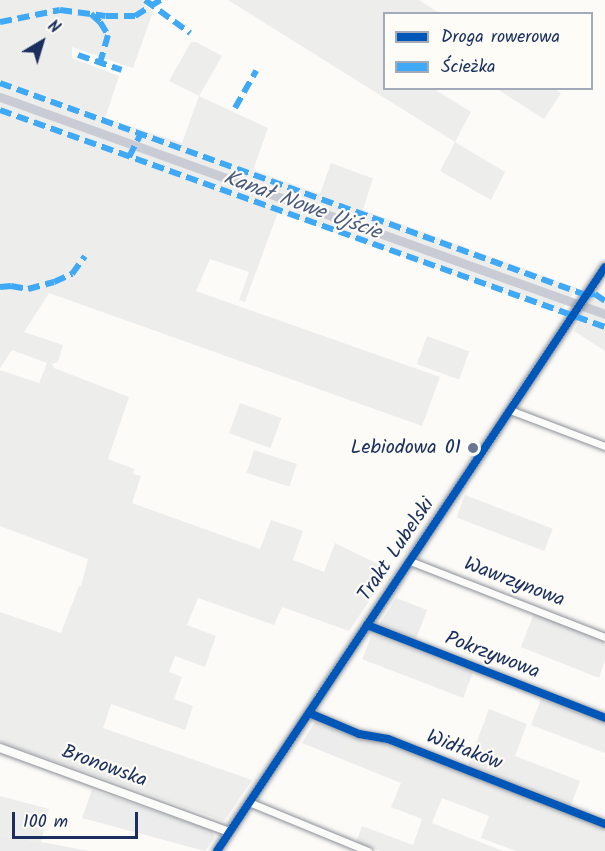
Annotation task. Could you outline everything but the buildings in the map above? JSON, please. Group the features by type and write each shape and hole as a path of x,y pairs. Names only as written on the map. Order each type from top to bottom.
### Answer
{"street":[{"name":"Trakt Lubelski","path":"217,851 605,267"},
{"path":"510,410 605,446"},
{"name":"Wawrzynowa","path":"410,561 605,637"},
{"name":"Pokrzywowa","path":"366,625 605,717"},
{"name":"Widłaków","path":"309,713 359,734 388,739 605,824"},
{"name":"Bronowska","path":"0,748 205,821 229,832"},
{"path":"249,802 368,851"}],"shaded area":[{"path":"0,0 148,0 145,5 153,12 133,68 72,47 72,58 119,76 105,118 182,143 199,96 268,128 253,170 320,194 331,163 373,178 363,210 577,288 560,313 278,212 245,302 239,300 249,272 210,259 196,291 440,377 422,426 49,293 24,332 63,345 58,362 52,364 54,368 129,397 108,459 134,469 133,474 141,476 132,503 260,549 271,520 303,531 293,560 324,572 335,543 390,570 349,631 282,607 274,625 198,598 187,625 216,636 205,667 175,656 169,672 182,677 174,699 193,706 185,730 111,704 103,728 252,780 224,821 0,742 0,612 61,633 79,586 81,586 88,559 0,526 0,370 39,383 47,363 12,350 0,368"},
{"path":"228,0 419,0 437,12 383,12 383,90 436,90 471,112 455,142"},
{"path":"191,42 196,42 222,56 199,96 169,81"},
{"path":"499,90 556,90 561,93 544,119"},
{"path":"455,142 505,172 491,200 440,171"},
{"path":"594,295 605,300 605,351 574,331"},
{"path":"427,336 469,351 459,380 417,364"},
{"path":"240,403 281,418 270,448 229,433"},
{"path":"254,450 297,464 289,487 247,473"},
{"path":"465,495 553,529 544,551 456,517"},
{"path":"396,598 427,610 416,639 379,625"},
{"path":"534,613 605,641 605,660 599,678 521,647"},
{"path":"372,634 473,673 463,698 362,659"},
{"path":"541,699 605,723 605,753 531,725"},
{"path":"489,709 527,724 515,756 580,781 570,808 467,768"},
{"path":"315,722 348,734 339,758 302,743"},
{"path":"348,734 363,740 381,740 605,827 605,851 516,851 481,838 489,816 442,798 432,823 503,851 380,851 356,842 362,826 413,845 422,819 391,807 401,783 339,758"},
{"path":"92,790 211,830 215,837 205,851 82,818"},
{"path":"0,796 49,809 41,842 0,836"},
{"path":"0,836 41,842 89,851 0,851"}],"waterway":[{"name":"Kanał Nowe Ujście","path":"0,97 605,314"}],"marked path":[{"path":"145,0 190,33"},
{"path":"0,22 60,10 106,16 135,16 161,0"},
{"path":"91,14 100,22 108,35 100,63"},
{"path":"78,55 122,70"},
{"path":"235,108 256,71"},
{"path":"0,83 586,295 595,294 605,301"},
{"path":"0,110 605,327"},
{"path":"129,157 141,133"},
{"path":"0,287 28,289 54,282 72,274 85,256"}],"cycle path":[{"path":"217,851 605,267"},
{"path":"367,625 605,718"},
{"path":"309,713 359,734 388,739 605,824"}],"place":[{"name":"Lebiodowa 01","path":"473,448"}]}
